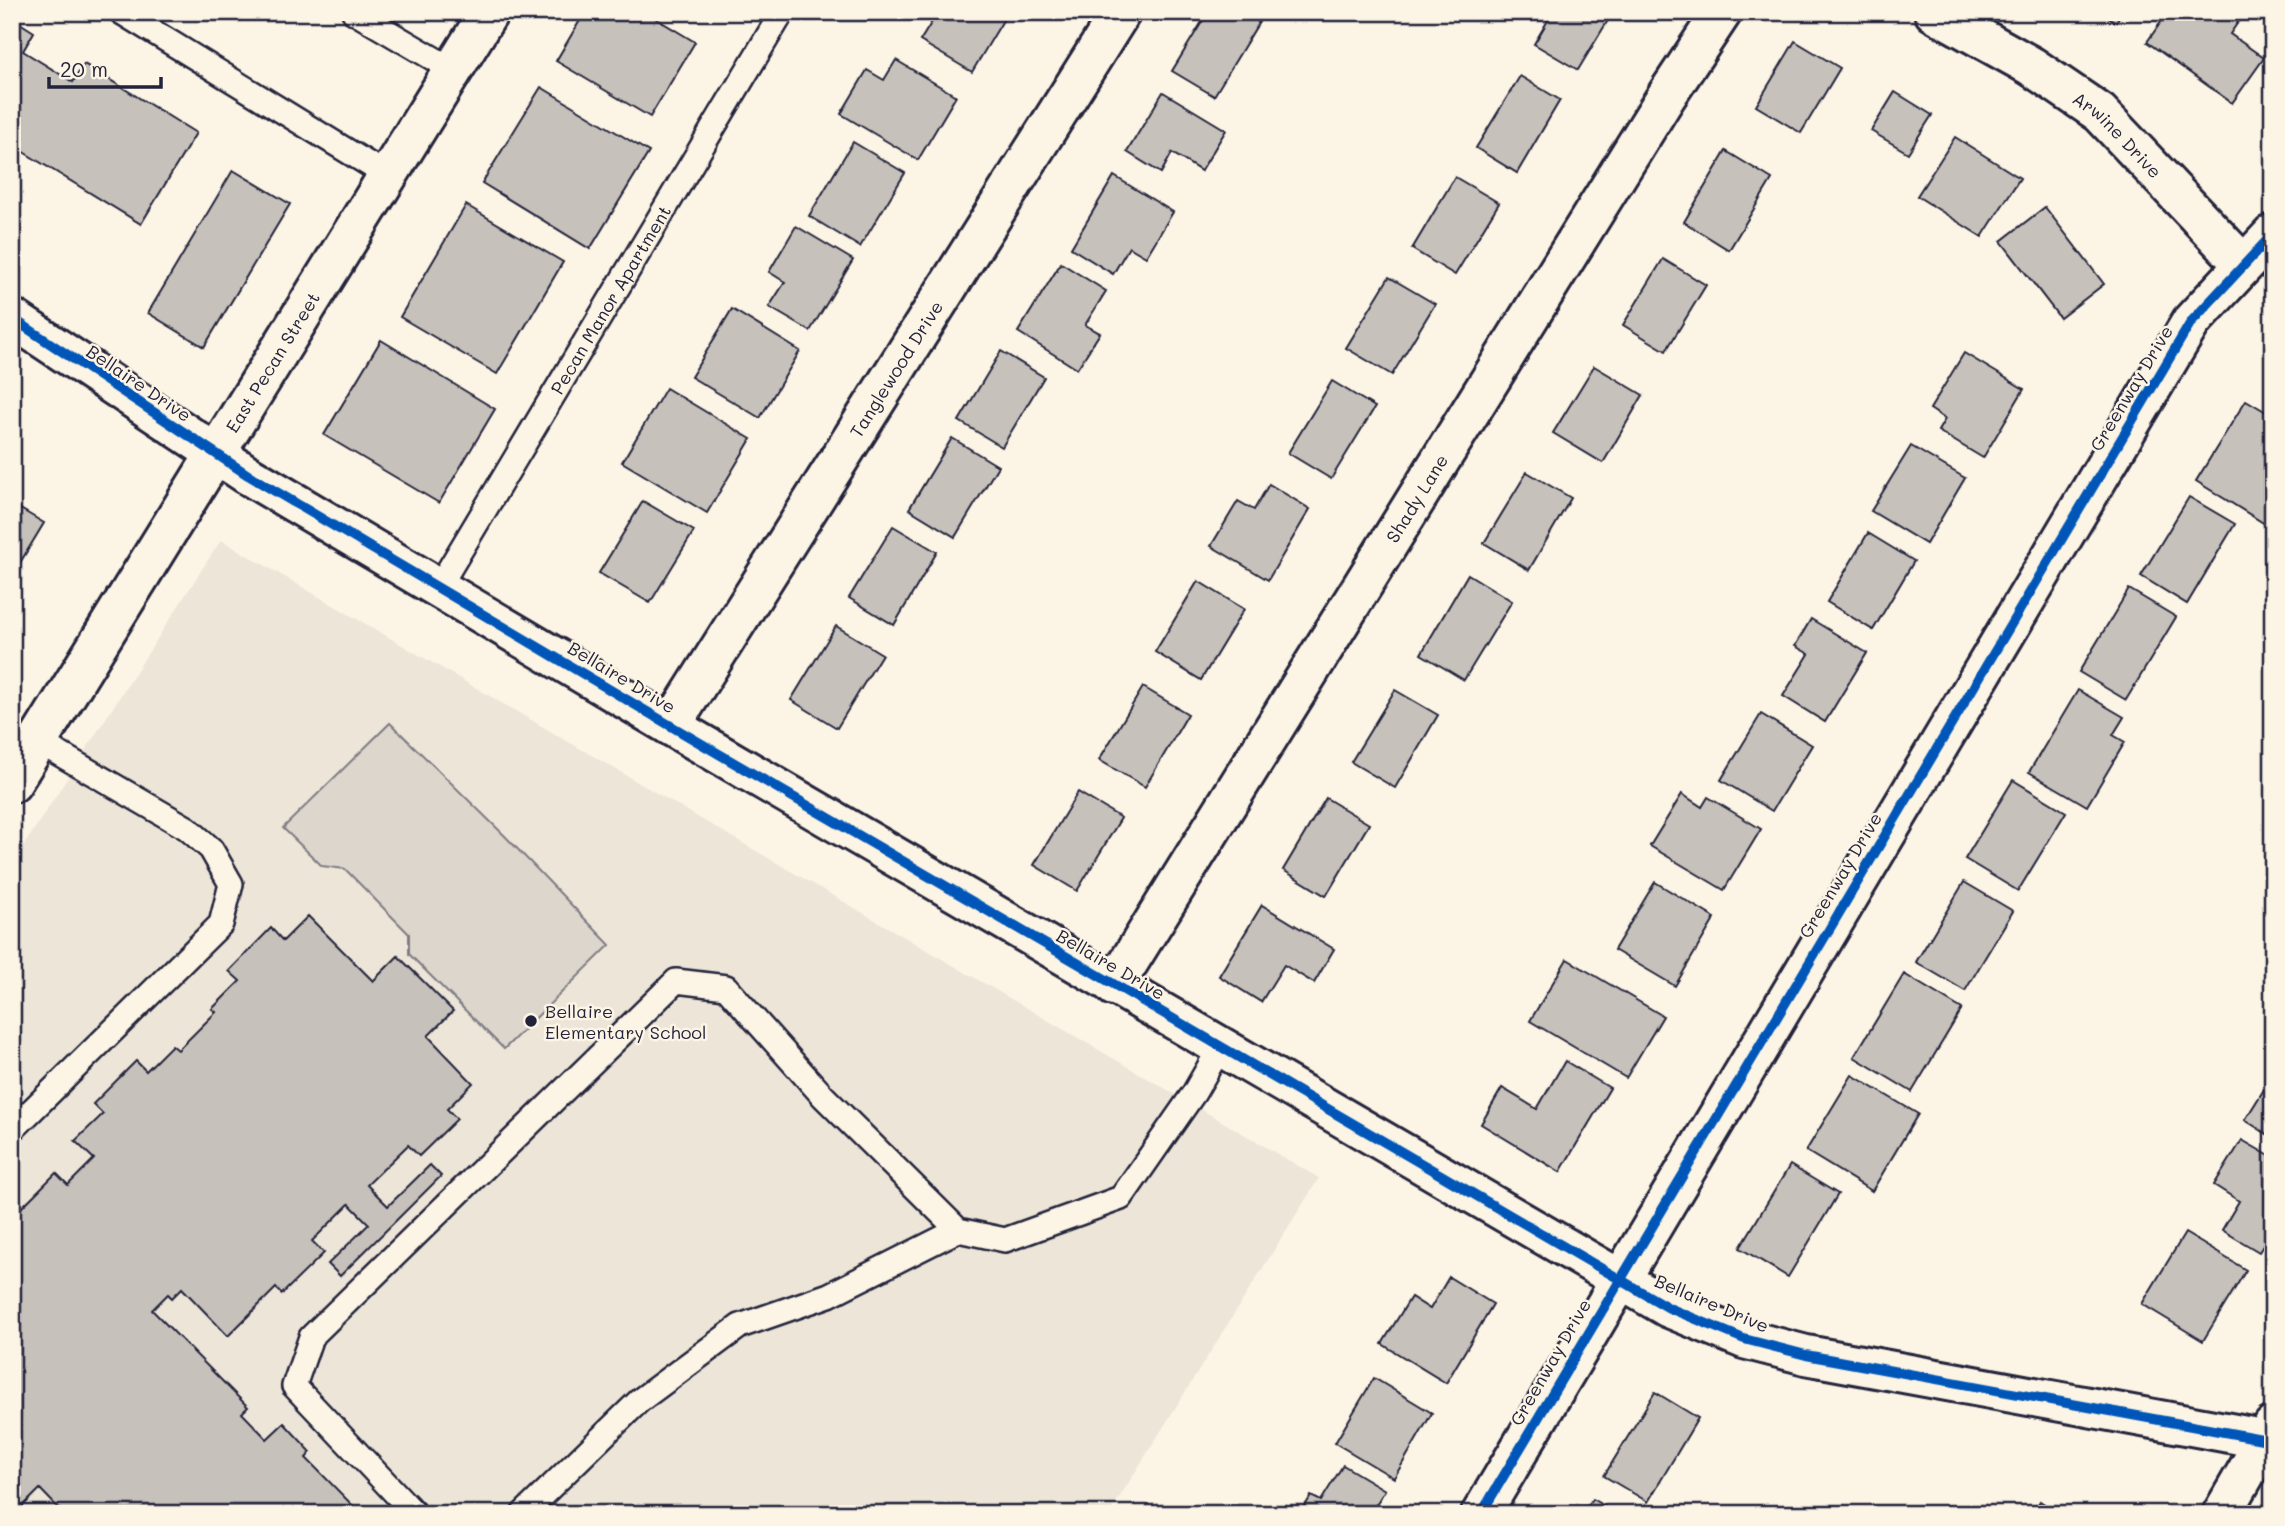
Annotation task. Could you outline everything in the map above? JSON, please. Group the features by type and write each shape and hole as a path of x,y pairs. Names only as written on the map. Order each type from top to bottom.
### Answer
{"street":[{"name":"East Pecan Street","path":"12,783 489,12"},
{"name":"Tanglewood Drive","path":"671,726 1121,12"},
{"name":"Shady Lane","path":"1114,986 1667,95 1722,12"},
{"name":"Arwine Drive","path":"1934,12 2031,66 2100,113 2242,263"},
{"path":"2242,263 2273,233"},
{"name":"Greenway Drive","path":"1482,1514 2191,322 2242,263"},
{"name":"Bellaire Drive","path":"12,318 216,456 1114,986 1669,1308 1744,1339 1793,1352 2270,1436"},
{"path":"2221,1514 2270,1436"}],"lane":[{"path":"121,12 388,176"},
{"path":"354,12 453,70"},
{"name":"Pecan Manor Apartment","path":"438,588 780,16 774,12"},
{"path":"12,1130 221,924 231,884 211,849 187,828 39,742"},
{"path":"415,1514 294,1386 311,1337 677,981 726,987 823,1096 958,1230 1005,1240 1121,1198 1194,1093 1220,1048"},
{"path":"523,1514 639,1401 740,1326 829,1295 958,1230"}],"shaded area":[{"name":"Bellaire Elementary School","path":"221,540 1319,1178 1109,1514 12,1514 12,864"},
{"path":"390,723 505,836 610,945 504,1049 409,954 409,934 345,869 322,866 283,828"}],"building":[{"path":"585,12 645,12 695,42 650,117 556,61"},
{"path":"938,12 1008,12 972,72 920,41"},
{"path":"1208,12 1243,12 1259,22 1214,96 1172,71"},
{"path":"1553,12 1613,12 1578,70 1534,44"},
{"path":"2100,12 2122,12 2116,22"},
{"path":"2168,12 2245,12 2230,34 2264,58 2232,103 2147,42"},
{"path":"12,18 34,32 23,51 73,82 84,64 196,133 141,224 12,145"},
{"path":"1795,41 1840,68 1801,133 1756,106"},
{"path":"896,60 956,96 918,160 841,114 867,70 884,80"},
{"path":"1520,76 1560,100 1517,173 1476,148"},
{"path":"541,87 649,152 590,249 482,183"},
{"path":"1163,92 1226,130 1201,171 1172,153 1161,173 1127,152"},
{"path":"1895,92 1932,115 1908,153 1871,131"},
{"path":"1955,137 2020,178 1982,237 1917,196"},
{"path":"853,142 905,173 860,247 809,216"},
{"path":"1726,151 1772,179 1729,250 1684,222"},
{"path":"233,170 290,204 204,347 148,313"},
{"path":"1114,176 1173,212 1146,257 1129,247 1113,274 1071,248"},
{"path":"1455,177 1499,203 1455,275 1412,249"},
{"path":"466,205 563,262 497,374 400,317"},
{"path":"2045,207 2104,284 2060,318 2001,241"},
{"path":"796,226 853,260 810,331 769,307 785,282 769,272"},
{"path":"1663,259 1706,285 1666,351 1623,325"},
{"path":"1061,263 1106,291 1085,325 1100,333 1077,369 1018,332"},
{"path":"1389,277 1435,304 1392,375 1346,348"},
{"path":"732,309 800,351 760,418 691,377"},
{"path":"381,340 495,409 439,503 324,435"},
{"path":"1001,351 1044,377 1002,447 959,421"},
{"path":"1964,353 2024,389 1983,458 1938,431 1945,419 1930,409"},
{"path":"1594,366 1643,395 1603,463 1553,433"},
{"path":"1332,381 1375,407 1331,479 1288,453"},
{"path":"666,388 751,439 707,513 622,462"},
{"path":"2246,400 2273,416 2273,459 2264,474 2273,480 2273,529 2196,481"},
{"path":"952,438 998,466 955,537 909,509"},
{"path":"1911,446 1965,478 1926,544 1871,511"},
{"path":"1527,472 1571,498 1529,570 1484,543"},
{"path":"1269,484 1310,509 1268,580 1211,546 1238,501 1254,510"},
{"path":"2189,497 2235,524 2187,604 2141,576"},
{"path":"643,501 694,531 650,603 599,573"},
{"path":"12,504 44,523 12,576"},
{"path":"893,526 937,552 894,625 849,598"},
{"path":"1868,533 1914,561 1873,630 1827,602"},
{"path":"1468,574 1512,601 1464,680 1421,654"},
{"path":"1198,581 1244,609 1201,680 1155,652"},
{"path":"2129,589 2176,617 2126,700 2079,672"},
{"path":"1811,619 1867,653 1825,722 1783,696 1809,654 1795,646"},
{"path":"836,626 882,654 837,728 791,700"},
{"path":"1143,687 1188,714 1145,787 1099,760"},
{"path":"1395,690 1438,715 1395,788 1351,762"},
{"path":"2078,690 2124,717 2113,735 2125,742 2087,806 2029,772"},
{"path":"1761,714 1812,745 1772,811 1721,780"},
{"path":"2013,780 2066,812 2018,891 1965,859"},
{"path":"1078,792 1121,818 1077,891 1034,865"},
{"path":"1682,794 1702,807 1708,797 1761,829 1724,890 1650,846"},
{"path":"1326,798 1369,824 1326,896 1283,870"},
{"path":"1655,882 1715,918 1675,986 1614,950"},
{"path":"1964,882 2013,911 1965,991 1916,962"},
{"path":"1262,905 1334,949 1314,983 1284,965 1261,1002 1219,976"},
{"path":"308,916 373,981 398,956 453,1011 428,1036 473,1083 447,1109 457,1119 419,1156 408,1145 367,1185 388,1206 430,1165 441,1176 340,1276 328,1264 369,1224 349,1204 312,1241 324,1253 282,1294 276,1288 228,1336 182,1288 172,1298 168,1294 152,1310 248,1407 242,1413 267,1439 284,1423 311,1452 306,1458 361,1514 64,1514 40,1489 18,1511 12,1505 12,1207 16,1203 21,1208 56,1173 68,1185 94,1159 75,1141 103,1114 93,1104 136,1061 146,1071 172,1045 178,1050 216,1012 212,1009 240,981 229,971 271,928 283,941"},
{"path":"1567,959 1663,1016 1626,1078 1530,1021"},
{"path":"1904,974 1962,1009 1912,1092 1854,1057"},
{"path":"1565,1061 1610,1088 1560,1172 1481,1124 1502,1088 1537,1109"},
{"path":"1852,1075 1918,1114 1872,1191 1806,1151"},
{"path":"2273,1075 2273,1138 2245,1120"},
{"path":"2242,1140 2273,1158 2273,1230 2259,1252 2222,1230 2239,1201 2214,1185"},
{"path":"1790,1165 1838,1194 1788,1277 1740,1248"},
{"path":"2185,1233 2246,1270 2203,1341 2142,1304"},
{"path":"1449,1277 1493,1304 1446,1383 1382,1344 1411,1297 1430,1309"},
{"path":"1374,1378 1432,1413 1394,1478 1335,1443"},
{"path":"1655,1392 1698,1418 1648,1502 1604,1476"},
{"path":"1343,1465 1385,1490 1370,1514 1300,1514 1311,1496 1321,1501"},
{"path":"1592,1499 1618,1514 1583,1514"},
{"path":"2040,1501 2059,1514 2032,1514"}],"cycle path":[{"path":"1481,1514 2191,322 2273,234"},
{"path":"12,318 248,475 671,726 1669,1308 1744,1339 1806,1355 2273,1441"}],"place":[{"name":"Bellaire Elementary School","path":"531,1021"}]}
